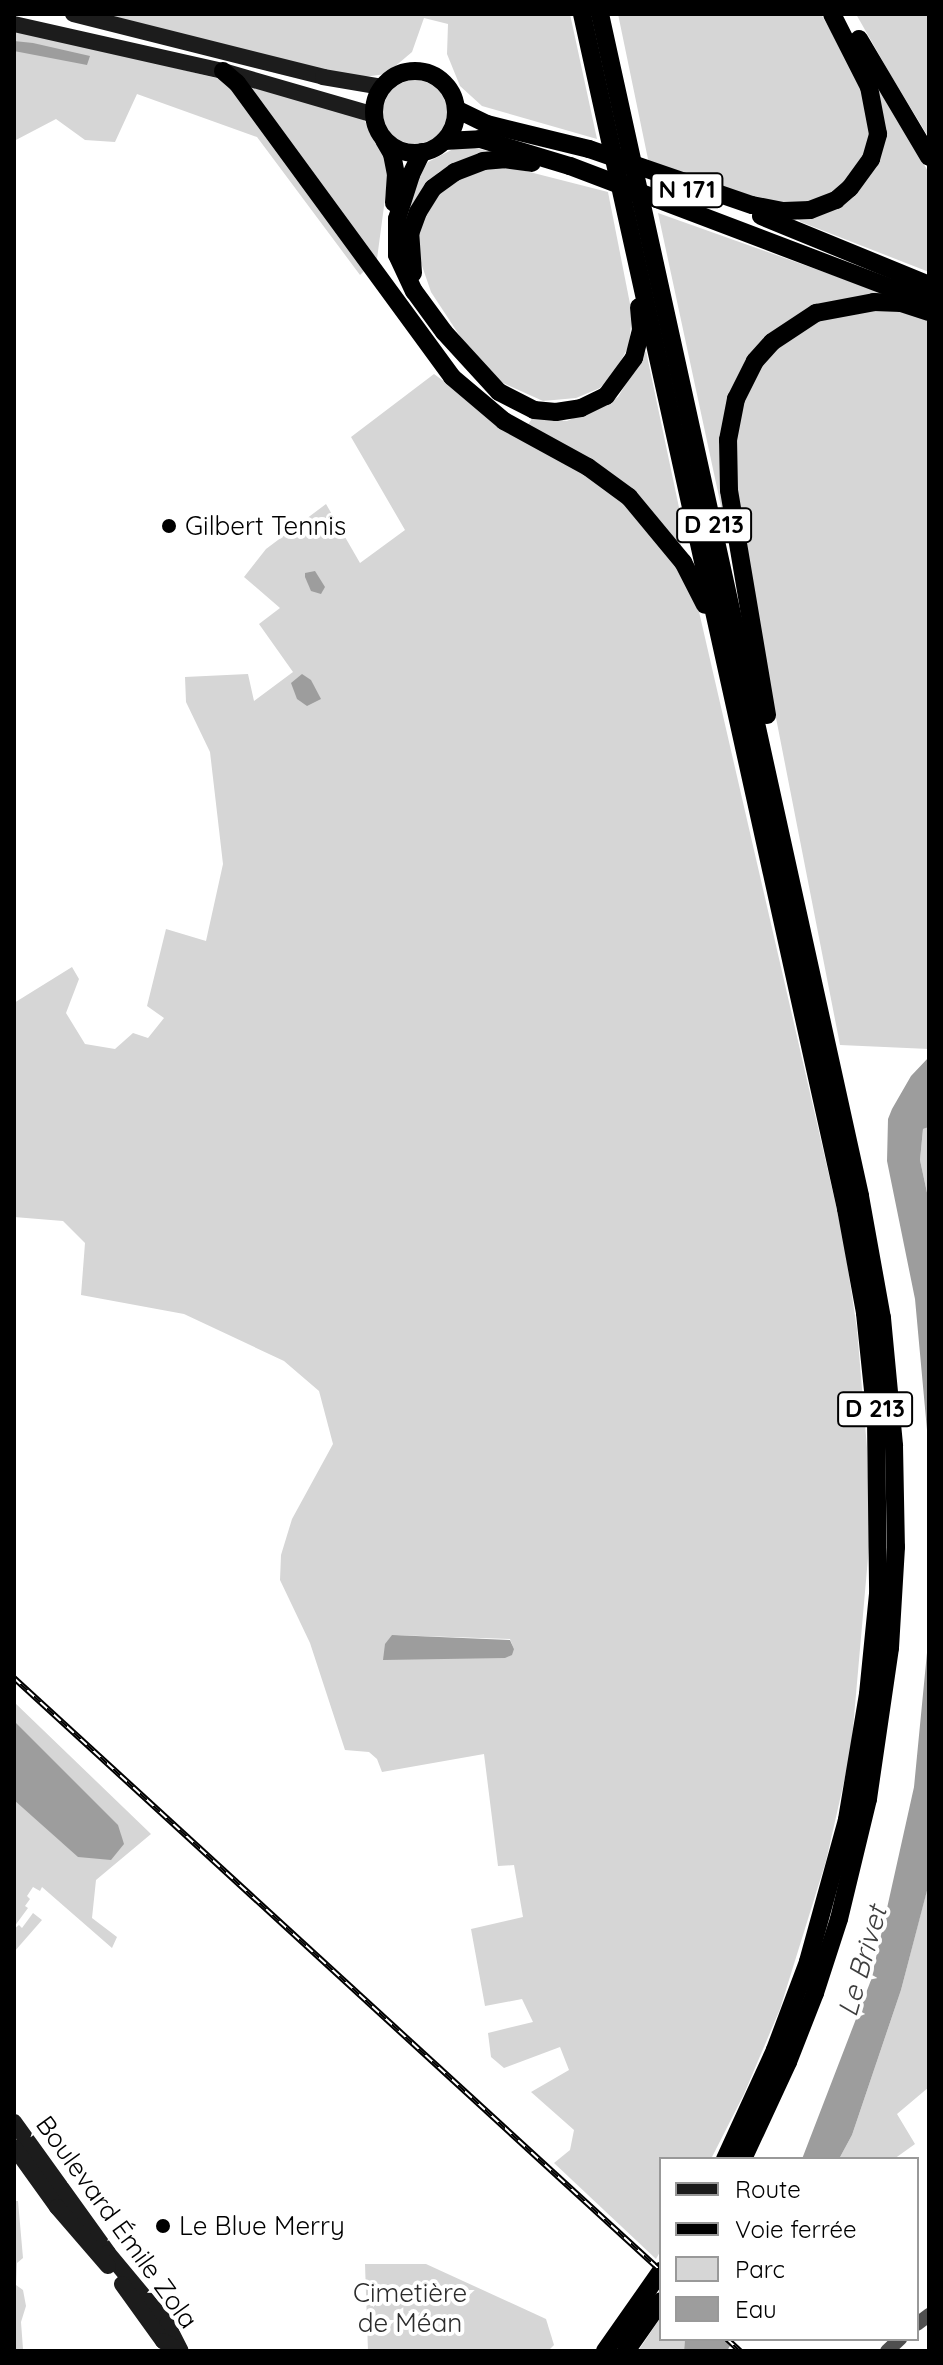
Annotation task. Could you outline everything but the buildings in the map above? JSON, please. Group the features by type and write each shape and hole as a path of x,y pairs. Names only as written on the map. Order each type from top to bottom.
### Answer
{"highway":[{"name":"D 213","path":"582,14 621,138"},
{"name":"D 213","path":"600,14 606,33 621,138 628,215 642,234 778,820 877,1290 892,1420 896,1547 883,1707 858,1844 815,1993 788,2062 744,2157"},
{"path":"606,33 608,14"},
{"path":"509,131 589,149 761,207 797,212 826,205 850,188 862,173 878,134 869,87 832,14"},
{"path":"844,14 929,157"},
{"path":"223,71 245,95 452,377 486,408 516,429 588,467 629,497 683,562 701,593 717,651 726,663"},
{"path":"383,137 400,150 422,152 444,141 455,121 456,109 447,85 428,72 406,71 382,87 374,115 383,137 392,154 396,174 388,258 392,281 412,325"},
{"name":"N 171","path":"456,109 509,131 787,225 929,285"},
{"path":"422,152 401,201 395,243 401,268 414,291 458,350 499,392 534,410 568,411 606,396 634,358 641,318 630,259 642,234 621,138"},
{"name":"N 171","path":"444,141 480,139 603,179 760,235 929,303"},
{"path":"414,291 410,234 425,199 445,178 469,165 504,159 603,179"},
{"name":"D 213","path":"642,234 726,663 859,1275 876,1420 880,1548 861,1746 834,1874 808,1962 775,2050 726,2157"},
{"path":"778,820 782,802 729,490 732,409 755,361 772,342 804,319 830,308 859,303 901,303 929,312"},
{"path":"605,2351 656,2294"},
{"path":"626,2351 656,2294"}],"main road":[{"path":"73,14 323,77 382,87"},
{"path":"14,24 223,71 374,115"},
{"name":"Boulevard Émile Zola","path":"14,2122 101,2237 108,2253 167,2324 180,2351"},
{"name":"Boulevard Émile Zola","path":"14,2147 57,2207 116,2276 163,2341 180,2351"}],"green space":[{"path":"89,14 570,14 597,139 482,106 460,86 447,54 448,24 424,18 412,52 386,74 356,78"},
{"path":"618,14 821,14 862,85 876,83 929,173 929,272 801,222 781,205 649,164"},
{"path":"856,14 929,14 929,138 890,74"},
{"path":"14,28 224,80 250,83 362,117 390,161 377,259 360,275 257,137 137,94 115,142 85,140 56,119 14,141"},
{"path":"415,80 427,82 438,89 445,100 445,124 438,135 427,142 415,144 403,142 392,135 385,124 383,112 385,100 392,89 403,82"},
{"path":"461,145 492,152 465,159 439,172 414,202 401,234 412,185 428,162"},
{"path":"506,166 608,192 632,314 629,346 615,371 600,388 576,398 543,401 503,383 469,350 431,292 419,257 419,232 429,205 447,185 478,170"},
{"path":"658,213 883,293 929,318 929,1049 840,1045 750,585 739,590"},
{"path":"646,351 685,536 679,548 697,603 843,1236 857,1329 867,1448 870,1535 851,1751 826,1861 780,2009 744,2094 712,2157 659,2157 659,2254 656,2259 554,2163 570,2150 574,2130 531,2092 569,2070 560,2047 504,2068 491,2057 488,2033 533,2022 522,1999 485,2006 471,1929 523,1917 514,1865 498,1866 484,1754 382,1772 377,1759 369,1752 345,1750 310,1643 280,1580 281,1555 292,1519 333,1444 319,1391 284,1361 184,1314 81,1295 85,1243 63,1221 14,1217 14,1003 72,967 79,979 66,1013 85,1044 115,1049 133,1033 148,1038 164,1018 147,1006 166,929 206,941 223,864 210,752 186,702 185,677 248,674 254,701 293,672 259,624 280,608 244,577 266,549 326,504 360,563 405,530 351,437 434,374 520,437 533,417 567,421 618,397","holes":["392,1635 510,1639 514,1649"]},
{"path":"929,1127 929,1202 920,1160 923,1129"},
{"path":"14,1702 151,1834 96,1880 92,1918 117,1937 112,1948 42,1887 40,1891 33,1887 27,1896 30,1899 25,1906 28,1908 14,1927"},
{"path":"929,1882 929,2087 897,2114 915,2144 897,2157 840,2157 852,2135 901,1990"},
{"path":"33,1913 42,1920 14,1952 14,1929 19,1925 22,1928"},
{"path":"14,2201 18,2201 23,2258 17,2263 16,2285 23,2290 26,2306 21,2322 23,2349 29,2351 14,2351"},
{"name":"Cimetière de Méan","path":"365,2264 426,2264 546,2319 554,2345 548,2351 368,2351"},
{"path":"659,2320 659,2341 685,2341 684,2351 638,2351"}],"water":[{"path":"14,41 90,56 87,65 14,51"},
{"path":"315,571 325,587 321,594 311,591 305,577 305,573"},
{"path":"302,674 311,680 321,699 307,706 297,699 291,683"},
{"path":"929,1057 929,1127 923,1129 920,1160 929,1202 929,1516 927,1430 915,1299 887,1161 888,1119 892,1109 911,1076"},
{"path":"929,1632 929,1883 901,1990 852,2135 840,2157 803,2157 871,1980 914,1787"},
{"path":"392,1635 510,1640 514,1649 512,1655 505,1658 383,1660 385,1644"},
{"path":"14,1721 118,1825 124,1844 111,1860 78,1857 14,1800"},
{"path":"685,2341 733,2341 727,2351 684,2351"}],"railway":[{"path":"14,1678 659,2269"},
{"path":"729,2341 740,2351"}],"place":[{"name":"Gilbert Tennis","path":"169,526"},
{"name":"Le Blue Merry","path":"163,2226"}],"water label":[{"name":"Le Brivet","path":"862,1961"}]}
